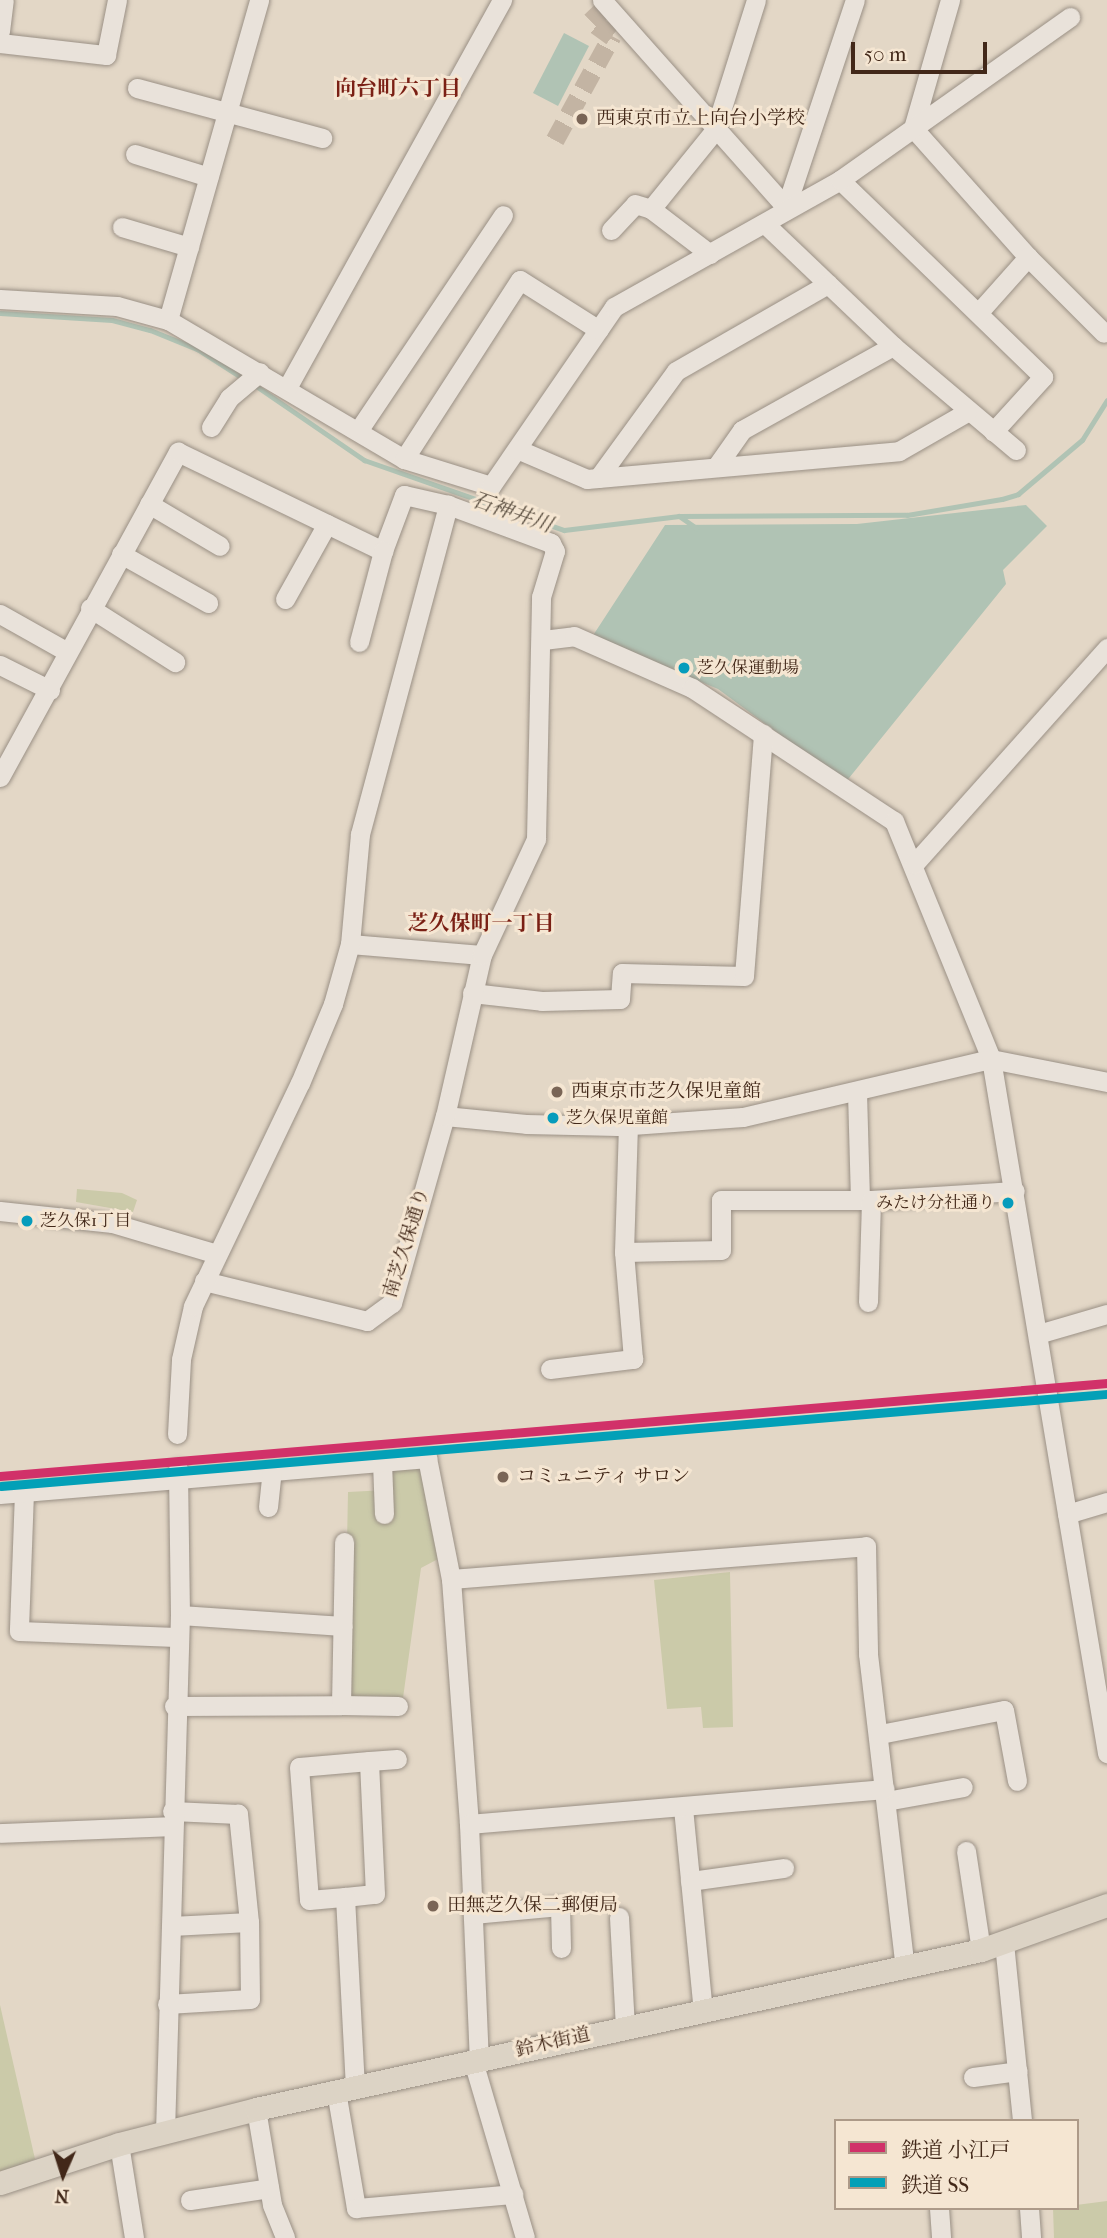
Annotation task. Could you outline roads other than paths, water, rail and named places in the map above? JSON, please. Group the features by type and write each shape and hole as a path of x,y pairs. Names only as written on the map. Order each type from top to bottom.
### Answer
{"main road":[{"name":"鈴木街道","path":"0,2183 119,2144 256,2109 981,1951 1107,1905"}],"street":[{"path":"0,31 4,0"},
{"path":"0,43 106,55 117,0"},
{"path":"168,320 259,0"},
{"path":"287,388 502,0"},
{"path":"602,0 786,208"},
{"path":"651,209 715,130 756,0"},
{"path":"786,208 855,0"},
{"path":"913,128 950,0"},
{"path":"0,299 117,306 168,320 404,459 491,486 614,307 840,180 1070,17"},
{"path":"137,88 322,138"},
{"path":"913,128 1028,257 1104,333"},
{"path":"135,154 209,177"},
{"path":"840,180 1043,377 993,432"},
{"path":"611,230 635,204 651,209 710,254"},
{"path":"359,431 503,215"},
{"path":"765,224 892,346 967,412 1016,450"},
{"path":"122,227 189,247"},
{"path":"979,312 1028,257"},
{"path":"404,459 520,280 599,330"},
{"path":"598,478 676,371 828,284"},
{"path":"716,467 743,430 892,346"},
{"path":"211,427 241,388 260,372"},
{"path":"517,449 587,479 899,451 967,412"},
{"path":"0,777 5,755 50,690 66,651 178,452 383,551 359,642"},
{"name":"南芝久保通り","path":"204,1281 366,1321 393,1303 444,1116 482,955 537,839 543,640 541,597 555,551 551,543 448,505 404,495 383,551"},
{"path":"149,504 220,546"},
{"path":"177,1434 181,1359 204,1281 300,1083 333,1004 350,944 360,834 448,505"},
{"path":"285,599 327,524"},
{"path":"121,554 208,603"},
{"path":"90,608 175,662"},
{"path":"0,614 66,651"},
{"path":"543,640 574,636 692,688 894,821 914,864 991,1059 1015,1191 1066,1514 1101,1680 1107,1753"},
{"path":"914,864 1107,648"},
{"path":"0,665 50,690"},
{"path":"472,993 542,1001 620,999 622,973 744,976 763,734"},
{"path":"350,944 482,955"},
{"path":"444,1116 526,1124 628,1125 743,1117 991,1059 1107,1082"},
{"path":"857,1092 866,1200 868,1302"},
{"path":"550,1369 633,1359 624,1252 628,1125"},
{"path":"624,1252 721,1250 721,1200 866,1200 1015,1191"},
{"path":"0,1211 112,1223 217,1254"},
{"path":"1038,1334 1107,1314"},
{"path":"0,1494 177,1474 272,1471 427,1458 451,1579 469,1824 476,2060 524,2238"},
{"path":"382,1462 384,1514"},
{"path":"268,1507 272,1471"},
{"path":"165,2132 176,1637 180,1615 177,1474"},
{"path":"24,1492 19,1631 176,1637"},
{"path":"1066,1514 1107,1502"},
{"path":"341,1705 344,1542"},
{"path":"451,1579 866,1546 869,1654 905,1968"},
{"path":"180,1615 343,1626"},
{"path":"174,1706 398,1706"},
{"path":"880,1734 1004,1710 1017,1781"},
{"path":"369,1761 374,1894 309,1900 299,1767 369,1761 397,1759"},
{"path":"469,1824 885,1795 963,1787"},
{"path":"683,1808 703,2011"},
{"path":"0,1833 238,1814 249,1923 250,1999 167,2004"},
{"path":"966,1851 981,1951"},
{"path":"690,1881 783,1868"},
{"path":"345,1897 345,2089 356,2208 513,2194"},
{"path":"473,1914 560,1906 561,1948"},
{"path":"619,1917 625,2027"},
{"path":"171,1926 249,1923"},
{"path":"1004,1943 1022,2119"},
{"path":"973,2077 1018,2071"},
{"path":"256,2109 269,2188 285,2238"},
{"path":"119,2144 134,2238"},
{"path":"190,2200 269,2188"},
{"path":"939,2210 941,2238"},
{"path":"1029,2210 1031,2238"}],"waterway":[{"name":"石神井川","path":"0,313 112,320 150,330 197,349 244,379"},
{"name":"石神井川","path":"253,384 364,460 564,530 679,516 907,515 1002,499 1018,494 1082,440 1107,400"},
{"path":"679,516 696,528"}],"tunnel":[{"path":"555,140 612,36 591,21 613,0"}],"rail line":[{"name":"小江戸","path":"0,1476 1107,1383"},
{"name":"SS","path":"1,1486 1107,1394"}],"place":[{"name":"西東京市立上向台小学校","path":"582,119"},
{"name":"芝久保運動場","path":"684,668"},
{"name":"西東京市芝久保児童館","path":"557,1092"},
{"name":"芝久保児童館","path":"553,1118"},
{"name":"みたけ分社通り","path":"1008,1203"},
{"name":"芝久保1丁目","path":"27,1221"},
{"name":"コミュニティ サロン","path":"503,1477"},
{"name":"田無芝久保二郵便局","path":"433,1906"}],"district":[{"name":"向台町六丁目","path":"398,88"},
{"name":"芝久保町一丁目","path":"481,923"}]}
